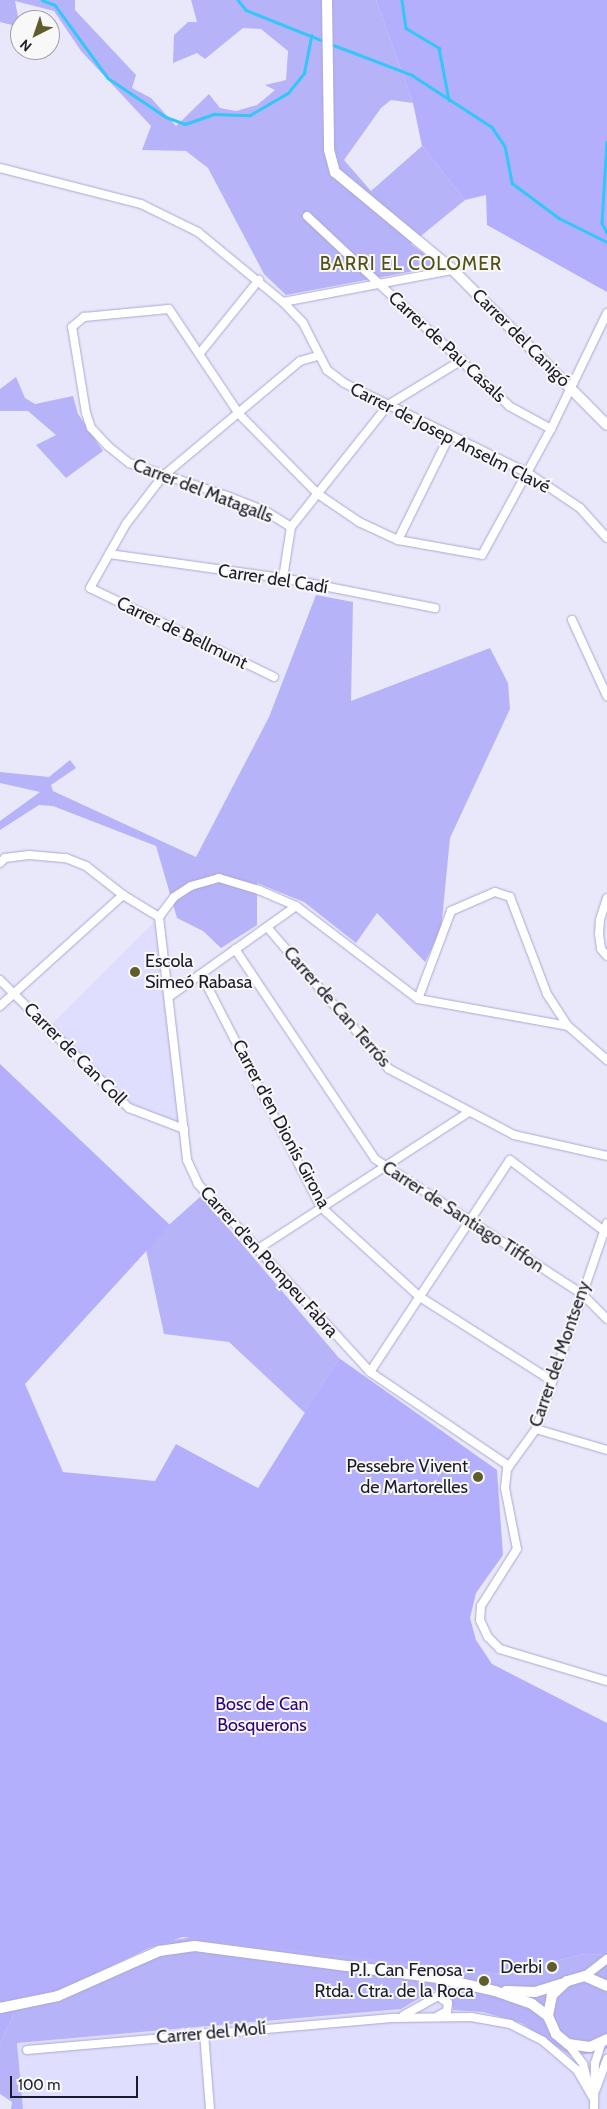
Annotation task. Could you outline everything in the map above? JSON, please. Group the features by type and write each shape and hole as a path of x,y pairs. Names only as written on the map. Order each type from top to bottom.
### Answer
{"street":[{"name":"Carrer del Canigó","path":"327,0 329,150 335,172 453,270 607,425"},
{"name":"Carrer de Josep Anselm Clavé","path":"0,168 142,204 198,232 259,280 303,323 326,370 344,383 528,473 580,508 607,538"},
{"name":"Carrer de Pau Casals","path":"307,216 509,406 551,429"},
{"path":"283,302 453,270"},
{"path":"259,280 200,353 239,414 318,494 359,522 398,540 482,555 551,429 607,313"},
{"name":"Carrer del Matagalls","path":"200,353 169,309 84,317 72,327 77,372 91,428 129,463 242,502 291,527"},
{"path":"109,554 126,524 163,476 300,361 318,356"},
{"path":"282,578 291,527 388,404 462,360"},
{"path":"398,540 450,435"},
{"name":"Carrer del Cadí","path":"109,554 282,578 436,608"},
{"name":"Carrer de Bellmunt","path":"109,554 90,588 274,677"},
{"path":"572,620 607,696"},
{"path":"0,863 5,858 29,855 66,858 86,866 123,895 159,917 174,897 191,886 219,878 296,906 418,999 568,1026"},
{"path":"418,999 451,911 495,892 510,897 548,994 568,1026 607,1060"},
{"path":"0,1006 12,992 123,895"},
{"path":"607,898 600,920 599,934 601,948 607,956"},
{"path":"170,996 296,906"},
{"name":"Carrer d'en Pompeu Fabra","path":"159,917 170,996 187,1160 198,1184 370,1372 509,1466"},
{"name":"Carrer de Can Terrós","path":"267,927 389,1069 514,1135 607,1156"},
{"name":"Carrer de Santiago Tiffon","path":"235,949 376,1160 582,1294 607,1319"},
{"name":"Carrer d'en Dionís Girona","path":"200,974 321,1207 420,1297 551,1380"},
{"name":"Carrer de Can Coll","path":"0,980 129,1108 184,1129"},
{"path":"258,1249 469,1112"},
{"path":"370,1372 510,1160 606,1229"},
{"name":"Carrer del Montseny","path":"606,1229 551,1380 536,1429 509,1466 505,1488 517,1549 481,1606 480,1620 488,1637 500,1649 607,1681"},
{"path":"536,1429 607,1450"},
{"path":"0,2008 58,1996 147,1955 180,1947 210,1948 438,1978 495,1991 532,2004 548,2016 556,2034 568,2044 583,2064 593,2098 594,2109"},
{"path":"495,1991 535,1992 585,1976 607,1959"},
{"path":"585,1976 607,1986"},
{"path":"548,2016 552,1995 561,1984"},
{"name":"Carrer del Molí","path":"395,2018 412,2012 438,1996 448,2003 447,2011 438,2016"},
{"name":"Carrer del Molí","path":"27,2050 204,2033 395,2018 471,2017 510,2024 543,2041 577,2070 593,2098"},
{"path":"204,2033 210,2109"},
{"path":"568,2044 584,2048 604,2041"},
{"path":"593,2098 604,2041"},
{"path":"593,2098 607,2060"}],"shaded area":[{"path":"0,0 75,0 75,10 136,75 132,88 151,98 176,126 209,94 220,108 236,111 257,105 275,90 265,85 286,80 288,51 261,29 243,28 205,59 197,53 173,63 174,35 188,22 197,22 191,0 376,0 413,103 391,100 381,108 344,160 371,191 422,146 465,200 411,244 441,266 286,295 264,274 208,168 186,151 142,150 151,126 81,51 60,20 60,10 50,10 15,1 17,10 10,10 10,24 0,22"},
{"path":"16,377 25,398 35,404 73,396 78,414 103,451 66,478 36,445 56,435 28,411 0,411 0,389"},
{"path":"316,595 353,602 351,701 490,648 508,683 510,709 450,838 441,930 425,962 377,913 356,943 304,902 257,883 257,925 221,948 203,931 177,918 156,846 53,806 39,805 0,830 0,821 40,792 0,783 0,772 49,777 70,760 76,768 51,785 53,791 196,857 269,717"},
{"name":"Escola Simeó Rabasa","path":"159,917 184,1129 129,1108 48,1028"},
{"path":"201,1196 339,1358 305,1413 229,1342 164,1334 146,1250 171,1223"},
{"path":"201,1936 501,1974 585,1954 607,1955 607,2048 603,2052 571,2056 521,2023 483,2012 453,2010 451,1995 433,1990 401,2009 17,2043 23,2109 11,2109 12,2102 0,2094 0,2044 19,2002 71,1986 166,1941"},
{"path":"433,1990 451,1995 453,2010 483,2012 521,2023 571,2056 603,2052 607,2048 607,2109 23,2109 17,2043 401,2009"}],"green space":[{"path":"376,0 607,0 607,292 487,225 486,195 465,200 422,146 413,103"},
{"name":"Bosc de Can Bosquerons","path":"0,1064 170,1225 25,1384 63,1472 155,1481 176,1444 258,1488 339,1358 497,1470 503,1555 476,1593 470,1618 476,1640 492,1664 607,1723 607,1955 585,1954 501,1974 183,1937 149,1948 71,1986 19,2002 0,2044"}],"waterway":[{"path":"42,0 55,5 108,78 166,117 185,124 214,114 250,115 288,93 304,73 311,36"},
{"path":"238,0 246,10 326,42"},
{"path":"402,0 406,28 439,48 449,100"},
{"path":"331,44 412,75 492,127 505,146 512,183 559,218 607,242"},
{"path":"607,142 602,223 607,233"}],"place":[{"name":"Escola Simeó Rabasa","path":"135,972"},
{"name":"Pessebre Vivent de Martorelles","path":"478,1477"},
{"name":"Derbi","path":"552,1967"},
{"name":"P.I. Can Fenosa - Rtda. Ctra. de la Roca","path":"484,1981"}],"district":[{"name":"BARRI EL COLOMER","path":"411,264"}]}
